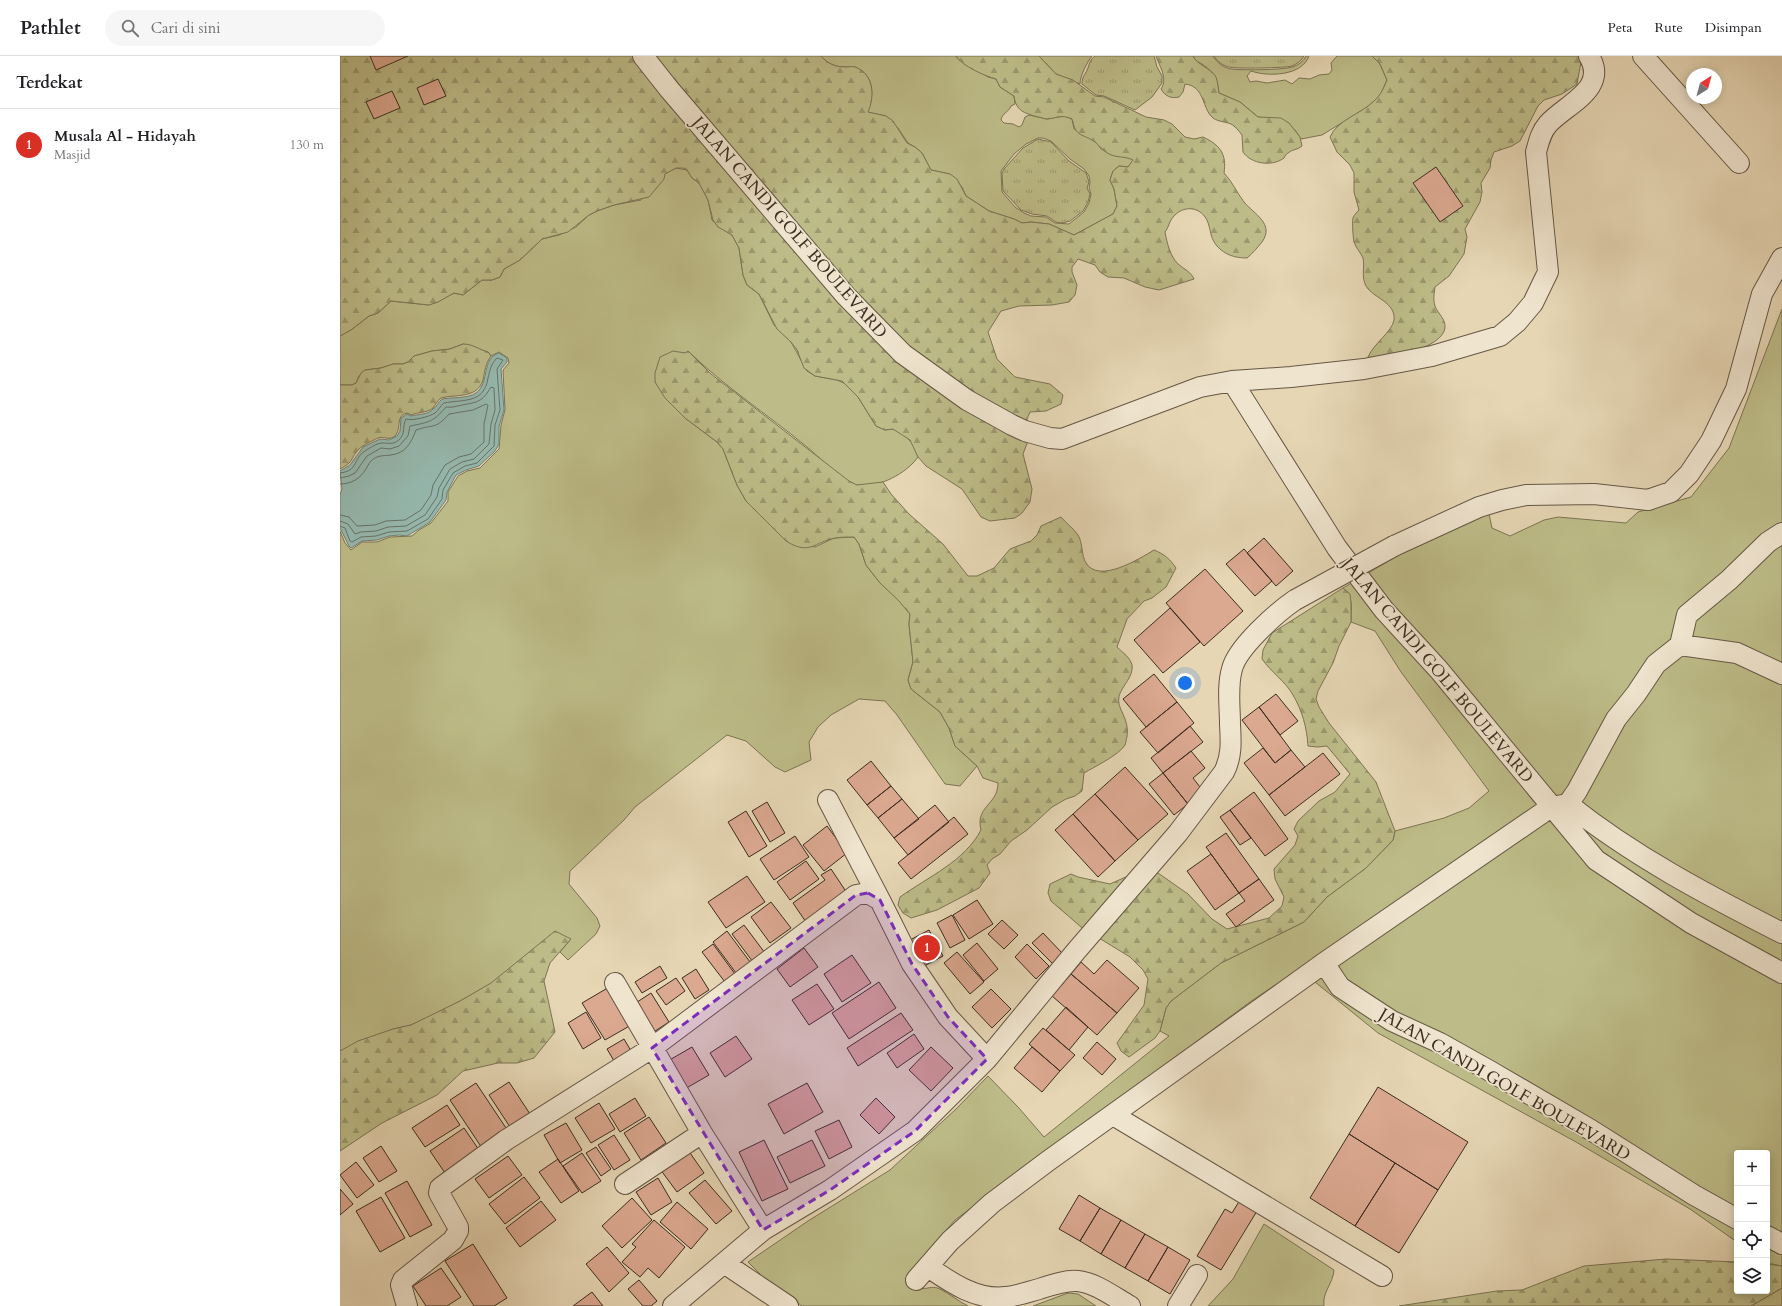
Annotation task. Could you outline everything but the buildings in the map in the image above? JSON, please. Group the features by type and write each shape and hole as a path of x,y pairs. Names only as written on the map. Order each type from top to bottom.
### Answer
{"street":[{"name":"JALAN CANDI GOLF BOULEVARD","path":"643,56 669,89 704,128 846,296 903,354 967,400 1012,425 1025,431 1062,439 1200,387 1232,381 1337,548 1384,610 1559,805 1596,860 1691,923 1782,973"},
{"path":"1232,381 1291,377 1342,371 1432,356 1500,336 1517,322 1533,303 1548,272 1536,152 1540,136 1549,124 1586,92 1594,82 1595,70 1589,56"},
{"path":"1643,56 1739,163"},
{"path":"673,1306 763,1230 830,1190 916,1131 987,1059 1077,950 1178,833 1224,772 1228,765 1231,752 1231,671 1234,661 1250,641 1281,610 1295,600 1394,546 1479,507 1502,500 1526,495 1594,494 1648,500 1672,492 1689,474 1711,441 1736,389 1762,294 1782,258"},
{"path":"1130,1306 1090,1284 1076,1281 1059,1283 1006,1297 989,1296 971,1292 951,1282 922,1273 950,1241 992,1203 1324,963 1559,805 1577,791 1616,719 1636,694 1656,664 1680,645 1687,615 1729,580 1768,542 1782,533"},
{"path":"1680,645 1737,654 1782,674"},
{"path":"828,800 916,970 948,1017 987,1059"},
{"path":"1559,805 1692,886 1782,933"},
{"path":"407,1306 401,1285 403,1280 453,1240 458,1231 458,1227 439,1193 440,1188 506,1140 652,1048 856,895 868,893 880,900"},
{"name":"JALAN CANDI GOLF BOULEVARD","path":"1324,963 1340,987 1392,1021 1440,1043 1490,1071 1591,1130 1694,1195 1734,1217"},
{"path":"614,983 702,1133 763,1230"},
{"path":"1113,1115 1382,1276"},
{"path":"625,1184 702,1133"},
{"path":"1770,1238 1782,1244"},
{"path":"724,1263 788,1306"},
{"path":"1178,1306 1197,1275"}],"highlighted area":[{"path":"868,893 880,900 912,964 948,1017 987,1059 915,1131 830,1190 763,1230 652,1048 856,895"}],"green space":[{"path":"340,56 821,56 835,66 855,67 861,70 866,75 871,86 872,99 868,112 886,116 893,121 907,143 922,153 931,170 950,174 957,179 966,196 989,211 1022,223 1031,222 1049,224 1074,235 1113,214 1117,206 1114,189 1110,180 1113,171 1119,166 1128,167 1133,160 1107,153 1095,142 1080,134 1075,129 1072,119 1062,117 1046,119 1022,111 1017,105 1014,96 1000,87 996,79 968,67 956,56 1039,56 1056,74 1073,80 1095,96 1104,97 1146,117 1164,120 1172,124 1185,137 1194,139 1203,137 1214,143 1223,155 1225,166 1224,173 1244,202 1262,220 1266,230 1265,236 1262,242 1247,258 1230,255 1223,252 1215,243 1204,215 1194,209 1184,210 1172,218 1165,232 1173,257 1178,264 1191,274 1194,279 1159,290 1145,287 1124,278 1108,277 1100,272 1095,265 1078,259 1072,267 1072,272 1077,285 1075,295 1069,302 1052,305 1019,306 1001,311 988,332 997,359 1015,377 1050,384 1063,395 1061,404 1046,411 1030,412 1022,431 1028,441 1023,454 1032,489 1030,502 1022,513 1015,518 990,521 981,517 962,489 926,466 918,457 910,440 893,429 885,430 876,426 858,397 842,381 815,376 804,368 797,350 777,329 759,294 747,285 743,275 739,248 732,235 718,227 713,220 708,200 699,183 692,178 687,170 683,168 676,168 665,174 664,179 649,197 614,205 597,211 589,215 568,232 542,239 520,260 504,269 500,277 492,280 482,280 463,295 454,293 429,305 391,301 378,313 369,316 351,330 340,336"},
{"path":"821,56 956,56 988,77 996,79 1000,87 1014,96 1015,104 1011,106 1004,114 1001,120 1004,123 1013,124 1019,127 1022,125 1025,117 1029,115 1047,119 1064,116 1072,119 1074,129 1096,142 1101,149 1117,156 1126,156 1134,160 1128,167 1119,166 1113,171 1110,180 1114,189 1117,206 1113,214 1074,235 1049,224 1031,222 1022,223 989,211 966,196 962,187 950,174 931,170 922,153 908,143 898,128 886,116 867,112 870,106 872,93 871,86 866,75 861,70 854,67 835,66","holes":["1038,138 1051,141 1070,159 1084,169 1089,176 1089,188 1091,194 1089,203 1084,212 1069,224 1055,223 1046,217 1031,216 1024,213 1015,207 1002,192 1001,171 1014,154 1026,144"]},
{"path":"1039,56 1092,56 1084,69 1080,84 1056,74"},
{"path":"1095,56 1154,56 1157,67 1162,76 1162,83 1152,97 1135,110 1104,96 1096,95 1082,84 1083,77 1090,61"},
{"path":"1156,56 1193,56 1198,62 1214,74 1218,83 1219,93 1240,102 1258,117 1281,118 1289,123 1300,137 1302,146 1286,154 1284,158 1274,163 1256,162 1251,159 1243,152 1241,133 1231,124 1211,116 1196,88 1185,84 1183,92 1176,98 1168,96 1164,93 1161,89 1164,77"},
{"path":"1193,56 1213,56 1218,63 1227,68 1248,70 1292,67 1304,60 1306,56 1309,56 1305,63 1292,71 1266,74 1251,71 1247,76 1250,82 1256,81 1267,83 1285,80 1292,84 1299,78 1310,79 1319,75 1329,74 1332,70 1331,63 1337,56 1372,56 1380,64 1387,80 1380,96 1366,108 1322,135 1301,139 1295,130 1267,118 1258,117 1240,102 1219,93 1216,80 1212,73"},
{"path":"1214,56 1304,56 1299,62 1292,66 1233,68 1220,63"},
{"path":"1372,56 1578,56 1581,62 1577,84 1562,94 1544,100 1538,106 1520,141 1512,146 1494,152 1490,168 1481,183 1482,192 1480,202 1465,229 1467,237 1464,254 1449,276 1435,287 1434,304 1445,325 1441,335 1434,342 1411,352 1376,358 1368,357 1374,347 1390,329 1393,324 1394,314 1388,304 1366,286 1363,276 1363,258 1354,242 1353,237 1353,218 1359,210 1354,192 1354,173 1350,165 1337,152 1330,137 1338,126 1369,106 1382,91 1387,80 1380,64"},
{"path":"1038,139 1051,142 1069,161 1086,173 1089,182 1087,188 1090,194 1088,202 1083,211 1070,221 1062,223 1056,222 1047,216 1032,214 1021,210 1003,191 1002,173 1004,169 1023,148"},
{"path":"676,168 687,170 692,178 699,183 708,200 712,220 732,235 739,248 743,275 747,285 759,294 774,325 791,342 807,371 815,376 837,380 846,384 858,397 876,426 885,430 893,429 903,434 913,444 918,457 907,469 883,482 865,486 852,483 838,474 807,447 731,388 688,351 685,418 717,442 723,449 737,485 746,501 786,541 815,547 834,538 854,537 859,544 866,565 880,583 898,599 910,614 909,624 913,662 908,680 911,689 940,712 949,728 955,746 977,766 960,786 945,784 897,715 885,701 859,699 831,715 818,727 809,742 811,760 785,772 775,767 746,741 727,735 635,807 624,820 570,871 569,884 597,918 600,926 596,934 568,960 560,952 571,939 444,1010 411,1025 393,1029 340,1051 340,531 345,543 351,550 362,542 377,542 390,537 412,536 431,523 448,501 448,492 458,476 467,471 480,468 499,449 501,425 505,410 503,370 509,363 508,358 499,352 491,356 488,352 463,344 450,349 432,351 414,356 408,362 403,364 393,364 381,368 365,370 359,376 356,383 352,385 340,385 340,336 351,330 369,316 378,313 391,301 429,305 454,293 463,295 482,280 492,280 500,277 504,269 520,260 542,239 559,235 576,227 589,215 597,211 614,205 641,200 665,173"},
{"path":"1782,309 1782,1266 1770,1264 1770,1150 1734,1150 1734,1240 1690,1209 1576,1142 1378,1033 1299,969 1250,1002 955,1220 905,1279 916,1287 932,1287 940,1289 968,1306 802,1306 764,1278 748,1262 808,1221 890,1170 956,1109 988,1076 1044,1137 1169,1036 1160,1031 1166,1008 1171,1001 1221,963 1304,922 1327,897 1366,868 1393,840 1395,831 1444,818 1469,808 1489,791 1401,672 1375,631 1351,622 1350,599 1347,592 1343,588 1422,541 1488,509 1492,528 1510,536 1544,520 1558,517 1626,523 1638,512 1691,497 1729,448"},
{"path":"463,344 488,352 491,356 486,365 483,380 480,386 471,393 465,395 441,398 433,408 428,411 411,415 407,413 403,415 400,419 395,436 391,438 378,438 365,445 359,449 350,462 340,469 340,385 352,385 356,383 361,373 365,370 381,368 393,364 403,364 408,362 414,356 432,351 450,349"},
{"path":"673,351 685,353 688,351 711,374 849,481 857,485 883,482 891,494 909,514 943,544 968,576 977,576 994,568 1010,549 1031,541 1037,535 1041,526 1061,517 1078,535 1081,542 1084,560 1092,569 1100,571 1119,568 1154,550 1166,557 1176,568 1166,587 1152,598 1144,601 1127,619 1117,647 1128,657 1132,665 1130,677 1119,696 1119,706 1127,724 1127,737 1125,745 1112,757 1084,773 1082,791 1052,807 1027,830 1011,841 1000,854 992,859 987,865 990,873 979,888 937,910 911,918 903,913 898,905 900,897 945,868 966,851 981,830 981,816 994,796 998,783 983,778 977,766 955,746 949,728 940,712 911,689 908,680 913,662 909,624 910,614 880,583 866,565 859,544 854,537 835,538 807,548 794,545 786,541 746,501 737,485 723,449 717,442 685,418 665,398 655,382 655,373 660,357"},
{"path":"1343,588 1350,594 1351,622 1339,646 1333,663 1318,691 1316,699 1329,723 1376,782 1395,831 1393,840 1366,868 1327,897 1304,922 1221,963 1171,1001 1166,1008 1160,1031 1155,1038 1129,1057 1121,1051 1117,1043 1144,1005 1148,979 1143,970 1130,957 1081,927 1051,901 1048,893 1050,884 1071,874 1110,884 1128,876 1158,873 1188,894 1212,919 1227,929 1269,918 1282,906 1284,897 1275,879 1274,869 1295,845 1298,836 1294,829 1298,821 1319,801 1335,792 1350,774 1327,746 1308,746 1304,719 1299,707 1290,690 1262,659 1263,650 1272,633"},
{"path":"555,931 571,939 550,963 544,981 555,1032 534,1058 517,1063 498,1063 463,1071 437,1095 382,1123 340,1151 340,1051 358,1041 393,1029 411,1025 460,1001 491,983"},
{"path":"1264,1224 1334,1270 1332,1280 1326,1292 1324,1306 1208,1306 1233,1279"},
{"path":"1666,1259 1734,1262 1734,1294 1770,1294 1770,1264 1782,1266 1782,1288 1751,1306 1399,1306 1497,1291 1522,1290 1584,1266"},
{"path":"1782,1288 1782,1306 1751,1306"},
{"path":"1068,1293 1078,1294 1096,1306 1033,1306"}],"water":[{"path":"499,353 507,358 507,362 501,369 504,410 499,426 499,444 495,451 479,466 456,475 447,492 446,500 430,522 407,536 389,536 377,540 362,541 351,548 340,528 340,495 342,489 340,471 350,465 363,447 380,439 389,440 397,436 400,431 401,418 407,414 411,416 426,413 431,411 442,399 464,397 476,393 483,383 490,360 493,356"}],"place":[{"name":"Musala Al - Hidayah","path":"927,948"}]}
